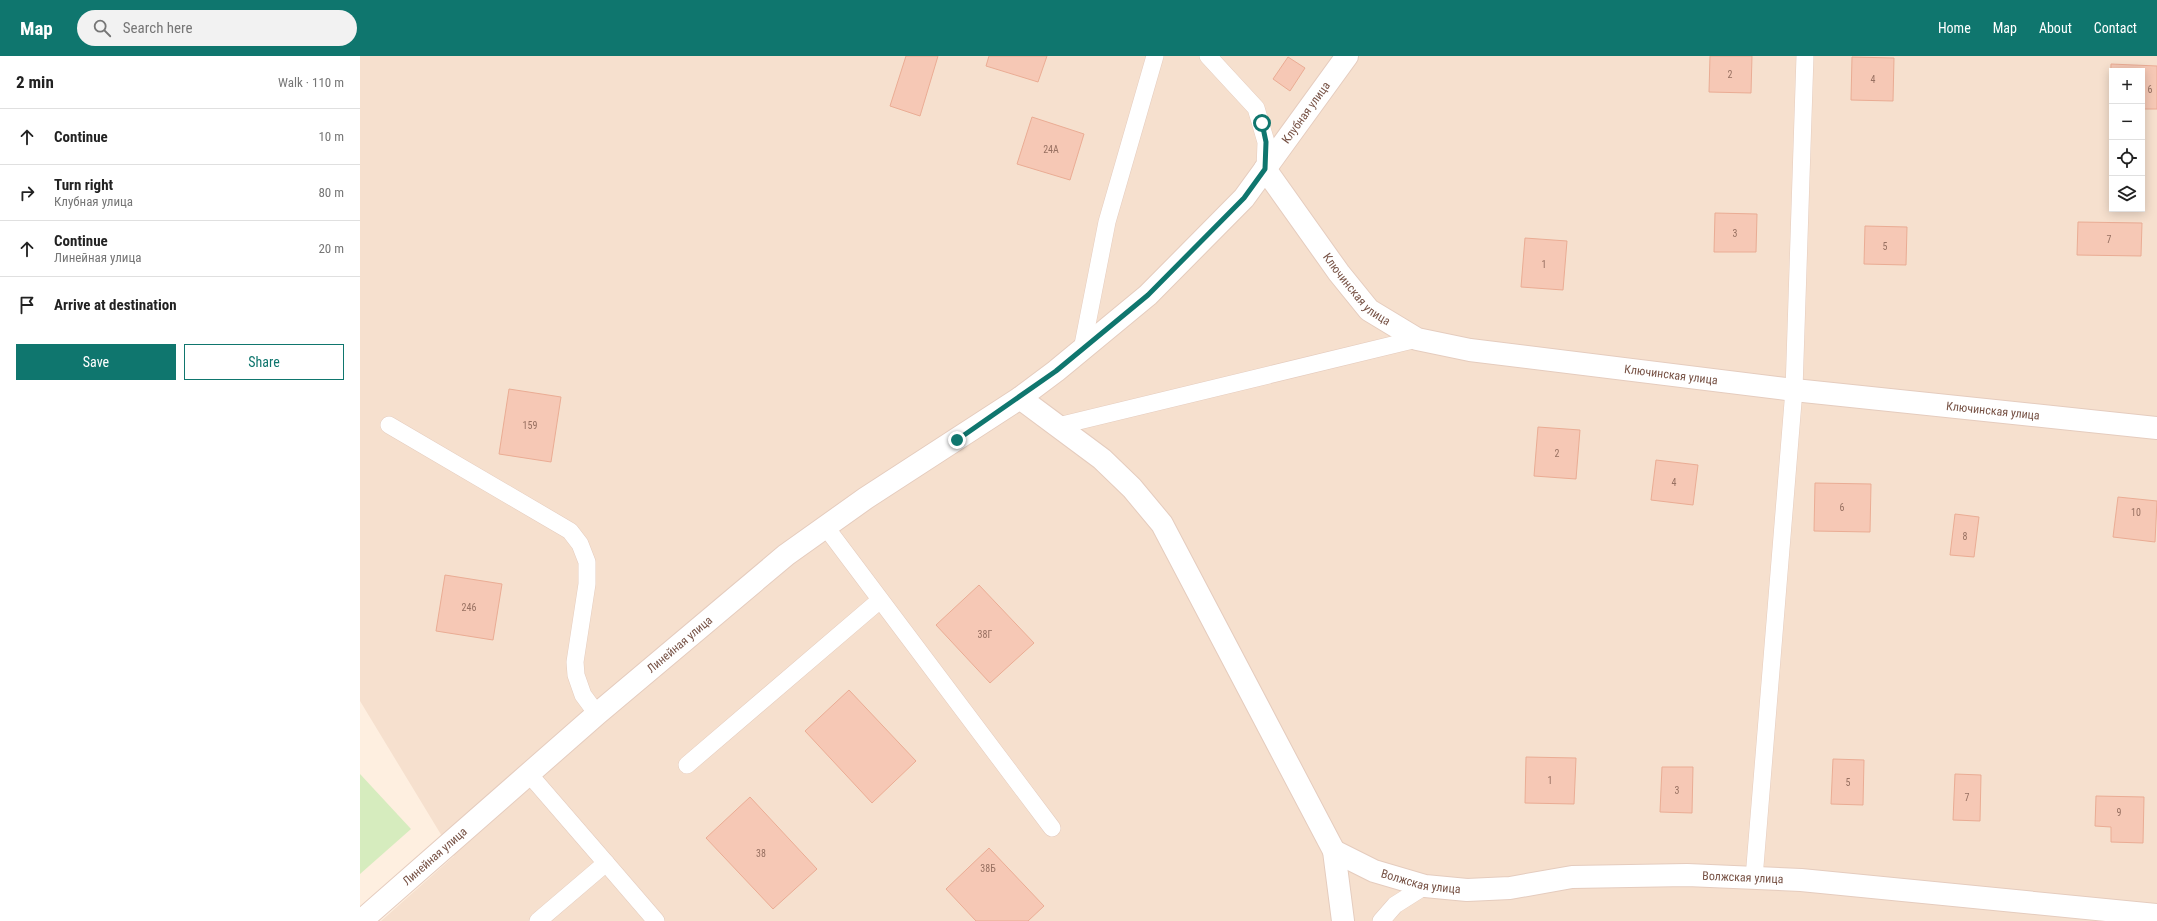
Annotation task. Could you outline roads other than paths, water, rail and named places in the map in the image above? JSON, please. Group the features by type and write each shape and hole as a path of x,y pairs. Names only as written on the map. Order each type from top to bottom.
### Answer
{"street":[{"name":"Клубная улица","path":"1020,398 1082,350 1148,295 1244,198 1347,56"},
{"name":"Ключинская улица","path":"1265,169 1339,273 1370,310 1417,340 1470,350 1794,390 2157,428"},
{"path":"1020,398 1102,459 1132,488 1162,524 1334,851 1343,921"},
{"name":"Линейная улица","path":"361,921 597,714 786,555 825,526 1020,398"},
{"name":"Волжская улица","path":"1334,851 1374,871 1425,886 1467,890 1510,888 1572,877 1687,875 1801,880 2157,915"}],"lane":[{"path":"1082,350 1107,222 1155,56"},
{"path":"1208,56 1256,108 1266,142 1265,169"},
{"path":"1754,878 1794,390 1805,56"},
{"path":"1058,426 1417,340"},
{"path":"389,425 570,531 580,544 587,562 587,584 575,662 576,675 583,695 597,714"},
{"path":"825,526 1052,828"},
{"path":"687,765 880,600"},
{"path":"529,774 656,921"},
{"path":"538,921 606,863"},
{"path":"1381,921 1395,906 1425,886"}]}
